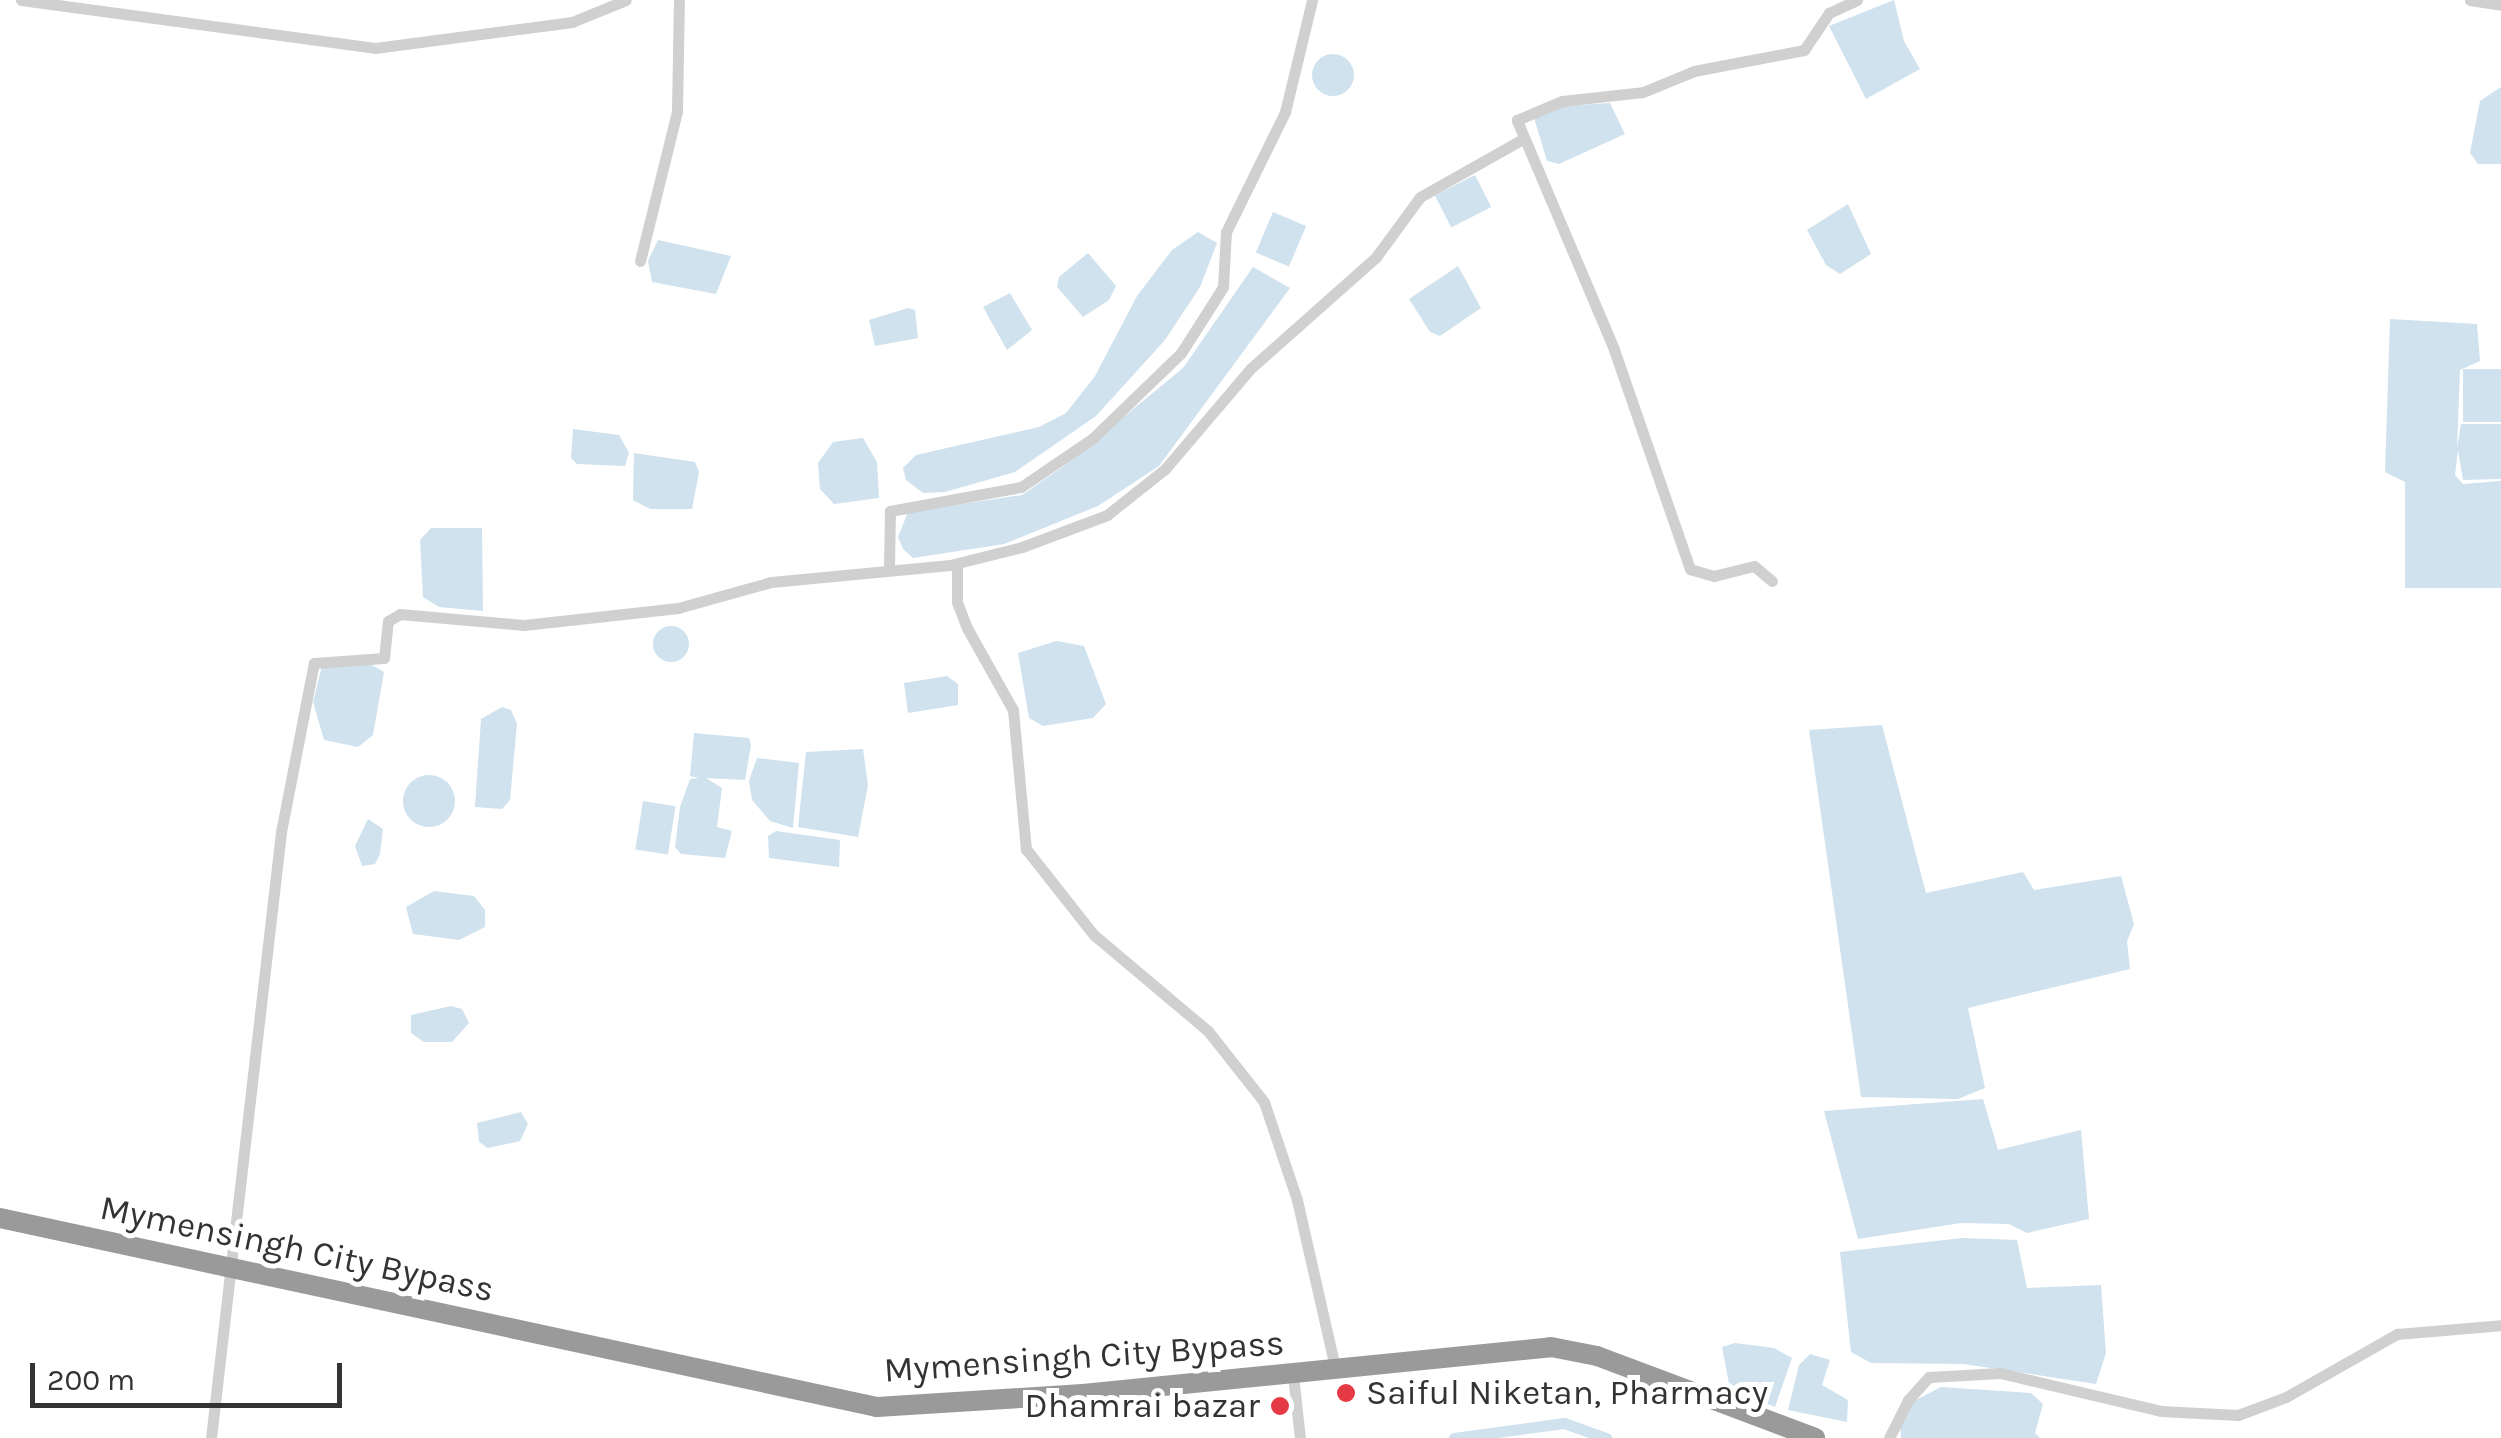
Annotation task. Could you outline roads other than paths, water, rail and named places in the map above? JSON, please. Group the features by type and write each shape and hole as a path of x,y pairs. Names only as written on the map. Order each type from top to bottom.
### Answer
{"highway":[{"name":"Mymensingh City Bypass","path":"0,1218 877,1407 1293,1376 1568,1349 1816,1438"}],"street":[{"path":"20,0 375,48 572,22 626,0"},
{"path":"640,261 677,111 679,0"},
{"path":"889,568 890,511 1021,487 1093,438 1181,353 1223,286 1226,232 1285,112 1312,0"},
{"path":"1772,581 1754,566 1714,576 1690,569 1614,348 1517,120 1562,101 1643,92 1694,72 1804,50 1829,13 1857,0"},
{"path":"2470,0 2501,5"},
{"path":"212,1438 228,1268 250,1134 281,832 314,663 384,658 388,621 400,614 524,625 678,608 771,582 956,564 1070,530 1135,497 1250,369 1376,257 1420,197 1523,139"},
{"path":"956,564 957,602 967,628 1013,710 1026,849 1094,934 1208,1031 1264,1102 1297,1200 1336,1371"},
{"path":"1889,1438 1908,1400 1929,1377 2000,1373 2160,1411 2238,1415 2286,1397 2397,1334 2501,1325"},
{"path":"1293,1376 1300,1438"}],"water":[{"path":"1894,0 1904,41 1920,69 1866,99 1829,26"},
{"path":"1333,54 1348,60 1354,75 1348,90 1333,96 1318,90 1312,75 1318,60"},
{"path":"2501,87 2501,164 2478,164 2470,153 2480,101"},
{"path":"1610,103 1625,134 1559,164 1547,161 1534,118 1563,106"},
{"path":"1475,175 1491,207 1451,228 1435,195"},
{"path":"1848,204 1871,254 1840,274 1826,265 1807,230"},
{"path":"1273,212 1306,226 1289,267 1256,253"},
{"path":"1198,232 1217,243 1200,287 1165,340 1096,416 1015,472 945,492 923,493 906,480 903,468 916,455 1039,427 1066,413 1095,376 1137,296 1172,250"},
{"path":"658,240 731,256 716,294 652,282 648,261"},
{"path":"1088,253 1116,286 1109,300 1083,317 1057,287 1059,277"},
{"path":"1458,266 1481,308 1440,336 1430,332 1409,299"},
{"path":"1253,267 1290,288 1159,466 1098,506 1004,544 913,558 903,549 898,537 908,512 1022,495 1064,466 1183,368"},
{"path":"1010,293 1032,330 1007,350 983,307"},
{"path":"908,308 915,310 918,338 875,346 869,320"},
{"path":"2390,319 2477,324 2480,361 2460,370 2457,448 2461,424 2501,424 2501,479 2463,480 2458,450 2455,475 2463,484 2501,481 2501,588 2405,588 2405,482 2385,472"},
{"path":"2463,369 2501,369 2501,422 2463,422"},
{"path":"573,429 619,435 629,453 625,466 577,464 571,458"},
{"path":"863,438 877,462 879,498 834,504 820,489 818,463 833,442"},
{"path":"634,453 695,462 699,472 692,509 650,509 633,500"},
{"path":"431,528 482,528 483,611 439,607 423,597 420,540"},
{"path":"671,626 684,631 689,644 684,657 671,662 658,657 653,644 658,631"},
{"path":"1056,641 1084,646 1106,704 1093,718 1043,726 1029,718 1018,653"},
{"path":"367,662 384,672 373,735 358,747 324,740 313,702 322,666"},
{"path":"947,676 958,684 958,705 908,713 904,683"},
{"path":"502,707 511,710 517,724 510,800 502,809 475,807 481,719"},
{"path":"1882,725 1926,893 2023,872 2034,890 2121,876 2134,924 2127,941 2130,969 1968,1008 1985,1088 1958,1099 1861,1097 1809,730"},
{"path":"694,733 749,738 751,745 745,780 706,778 722,788 717,827 732,831 725,858 681,854 675,847 680,807 690,779 699,778 690,776"},
{"path":"863,749 868,785 858,837 798,827 806,752"},
{"path":"757,758 799,763 793,828 770,821 752,800 749,781"},
{"path":"429,775 448,782 455,801 448,820 429,827 410,820 403,801 410,782"},
{"path":"643,801 676,806 668,855 635,849"},
{"path":"368,819 383,829 380,854 375,864 362,866 355,846"},
{"path":"776,831 840,840 839,867 769,858 768,836"},
{"path":"434,891 474,896 485,910 485,927 459,940 413,934 406,907"},
{"path":"451,1006 462,1009 469,1023 452,1042 424,1042 411,1033 411,1015"},
{"path":"1983,1099 1998,1150 2081,1130 2089,1219 2027,1233 2009,1224 1961,1223 1858,1239 1824,1111"},
{"path":"521,1112 528,1124 520,1141 488,1148 479,1142 477,1123"},
{"path":"1962,1238 2017,1240 2027,1288 2101,1285 2106,1353 2096,1384 1964,1364 1871,1363 1851,1352 1840,1252"},
{"path":"1735,1343 1774,1348 1792,1358 1775,1407 1730,1389 1722,1347"},
{"path":"1810,1354 1830,1360 1822,1385 1848,1400 1847,1422 1788,1410 1799,1365"},
{"path":"1941,1387 2031,1393 2043,1404 2035,1433 2040,1438 1901,1438 1900,1424 1914,1401"}],"waterway":[{"path":"1454,1438 1564,1423 1606,1438"}],"place":[{"name":"Saiful Niketan, Pharmacy","path":"1346,1393"},
{"name":"Dhamrai bazar","path":"1280,1406"}]}
